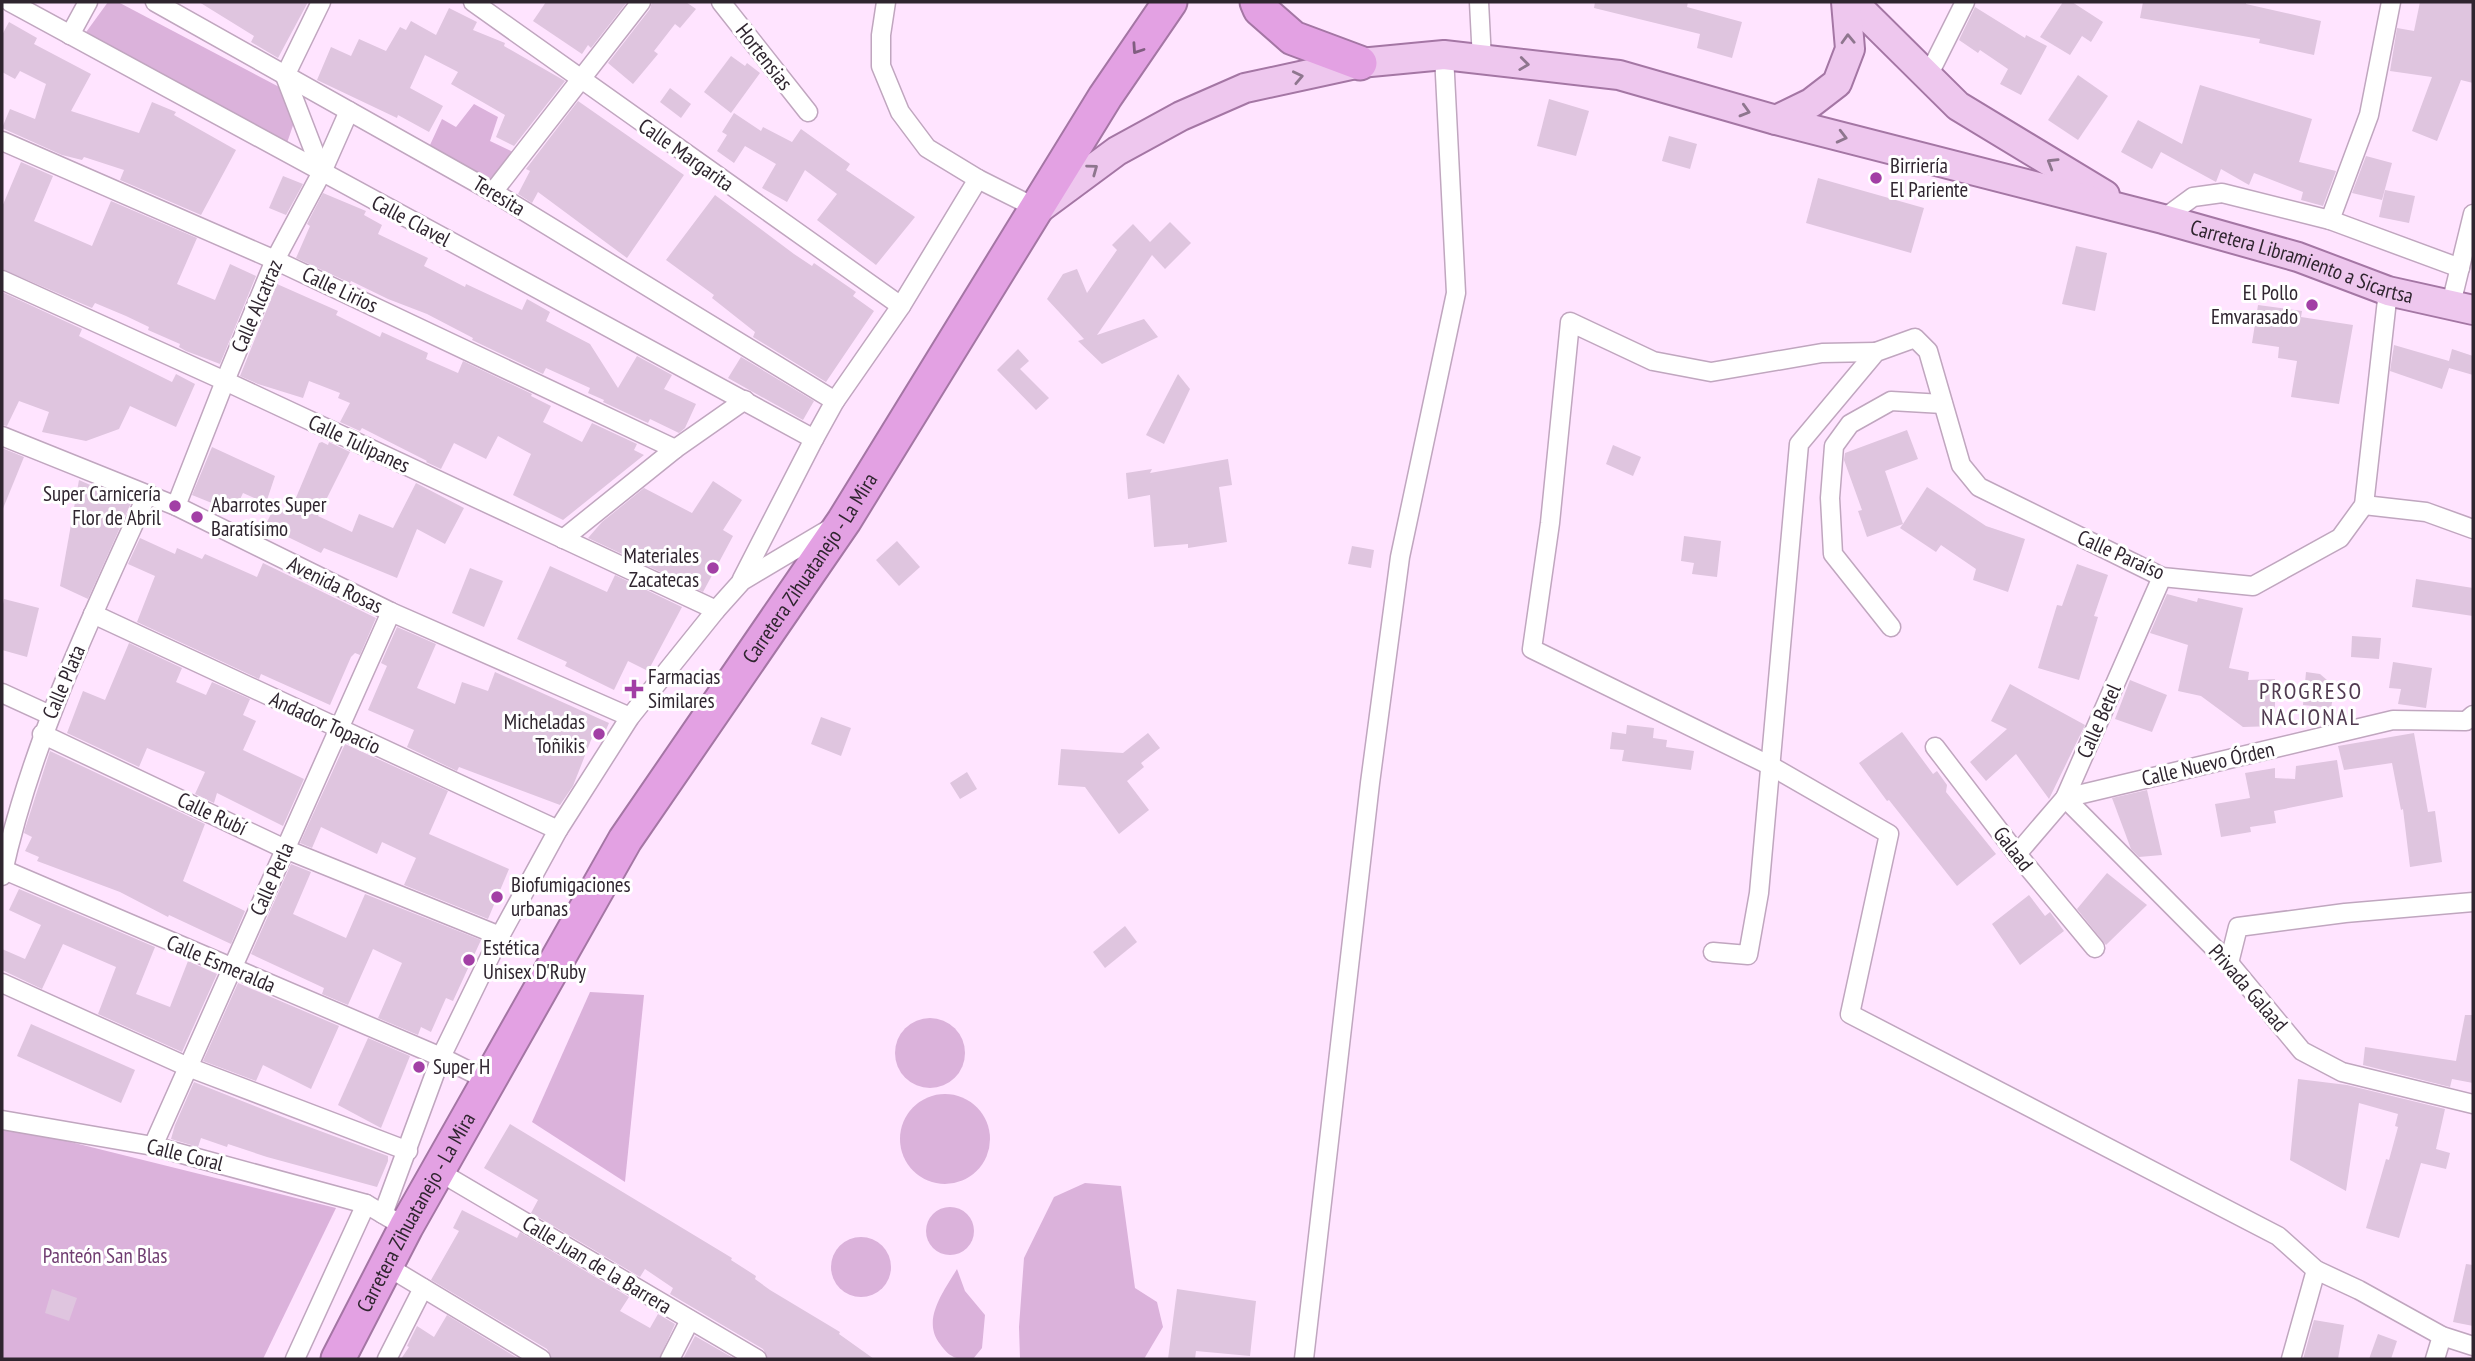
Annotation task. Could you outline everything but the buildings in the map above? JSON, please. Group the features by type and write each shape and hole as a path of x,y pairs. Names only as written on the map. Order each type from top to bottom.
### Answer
{"highway":[{"name":"Carretera Zihuatanejo - La Mira","path":"338,1359 385,1265 394,1221 438,1171 625,840 844,521 1105,97 1170,2"},
{"path":"1257,2 1260,9 1293,38 1360,63"}],"main road":[{"path":"1776,120 1811,103 1837,83 1850,49 1846,2"},
{"path":"1853,2 1958,106 2131,211"},
{"name":"Carretera Libramiento a Sicartsa","path":"1038,209 1117,151 1181,116 1245,88 1360,63 1444,55 1619,75 1776,120 2163,219 2298,257 2388,291 2462,307"}],"street":[{"name":"Calle Clavel","path":"10,2 814,439"},
{"path":"70,35 88,2"},
{"name":"Teresita","path":"155,2 494,192 835,401"},
{"path":"321,2 285,76 322,172"},
{"name":"Calle Margarita","path":"472,2 901,306"},
{"path":"886,2 881,35 881,66 900,111 927,148 1038,209"},
{"path":"1479,2 1482,60"},
{"path":"1928,76 1965,2"},
{"path":"2330,220 2369,115 2391,2"},
{"name":"Hortensias","path":"728,3 808,112"},
{"path":"494,192 582,81 632,5"},
{"path":"1304,1359 1370,783 1400,557 1456,292 1444,55"},
{"name":"Calle Alcatraz","path":"176,506 275,260 322,172 349,111"},
{"name":"Calle Lirios","path":"2,141 275,260 675,449"},
{"path":"394,1221 408,1152 441,1057 500,936 558,830 630,717 742,580 835,401 901,306 978,178"},
{"path":"2163,219 2193,197 2222,193 2330,220 2460,268"},
{"path":"2462,307 2460,268 2473,214"},
{"name":"Calle Tulipanes","path":"2,280 716,610"},
{"name":"Calle Paraíso","path":"1876,352 1915,338 1928,351 1961,465 1979,487 2162,577 2253,586 2340,538 2364,505 2388,291"},
{"path":"1876,352 1822,353 1711,372 1653,361 1570,322 1550,523 1532,649 1771,766 1889,834 1850,1014 2278,1236 2316,1270 2442,1336 2473,1346"},
{"path":"1713,952 1748,955 1759,893 1800,444 1876,352"},
{"path":"563,538 675,449 745,400"},
{"path":"1891,626 1833,554 1830,498 1834,446 1850,424 1891,401 1944,404"},
{"name":"Avenida Rosas","path":"2,436 176,506 391,612 630,717"},
{"name":"Calle Plata","path":"2,871 42,734 147,495"},
{"path":"2364,505 2426,512 2473,529"},
{"path":"742,580 844,521"},
{"name":"Calle Betel","path":"2017,854 2065,798 2162,577"},
{"name":"Calle Perla","path":"153,1146 391,612"},
{"name":"Andador Topacio","path":"93,614 558,830"},
{"path":"2,694 50,715"},
{"name":"Calle Nuevo Órden","path":"2065,798 2393,720 2466,721 2473,715"},
{"name":"Calle Rubí","path":"42,734 285,849 500,936"},
{"name":"Galaad","path":"1935,747 2017,854 2095,948"},
{"name":"Privada Galaad","path":"2065,798 2229,963 2302,1051 2342,1072 2473,1104"},
{"name":"Calle Esmeralda","path":"2,871 441,1057 489,1081"},
{"path":"2229,963 2238,928 2346,913 2473,902"},
{"path":"2,983 188,1067 408,1152"},
{"name":"Calle Coral","path":"2,1120 153,1146 366,1204 394,1221"},
{"name":"Calle Juan de la Barrera","path":"438,1171 757,1359"},
{"path":"295,1359 366,1204"},
{"path":"385,1265 541,1359"},
{"path":"2291,1359 2316,1270"},
{"path":"387,1359 423,1288"},
{"path":"670,1359 690,1320"},
{"path":"2435,1359 2442,1336"}],"green space":[{"path":"108,2 118,2 302,99 287,143 84,35"},
{"path":"474,104 498,117 490,141 513,152 489,181 430,145 442,119 456,127"},
{"path":"590,992 644,995 625,1182 532,1122"},
{"path":"930,1018 955,1028 965,1053 955,1078 930,1088 905,1078 895,1053 905,1028"},
{"path":"936,1094 954,1094 970,1101 983,1114 990,1130 990,1148 983,1164 970,1177 954,1184 936,1184 920,1177 907,1164 900,1148 900,1130 907,1114 920,1101"},
{"name":"Panteón San Blas","path":"2,1125 336,1208 263,1359 2,1359"},
{"path":"1085,1183 1121,1186 1135,1288 1157,1302 1163,1327 1144,1359 1020,1359 1019,1327 1024,1258 1054,1197"},
{"path":"950,1207 967,1214 974,1231 967,1248 950,1255 933,1248 926,1231 933,1214"},
{"path":"855,1237 867,1237 886,1250 891,1267 889,1279 878,1292 867,1297 855,1297 836,1284 831,1273 831,1261 844,1242"},
{"path":"957,1269 965,1291 985,1315 982,1348 973,1359 958,1358 947,1353 935,1335 933,1325 936,1306"}],"place":[{"name":"Birriería El Pariente","path":"1876,178"},
{"name":"El Pollo Emvarasado","path":"2312,305"},
{"name":"Super Carnicería Flor de Abril","path":"175,506"},
{"name":"Abarrotes Super Baratísimo","path":"197,517"},
{"name":"Materiales Zacatecas","path":"713,568"},
{"name":"Farmacias Similares","path":"634,689"},
{"name":"Micheladas Toñikis","path":"599,734"},
{"name":"Biofumigaciones urbanas","path":"497,897"},
{"name":"Estética Unisex D'Ruby","path":"469,960"},
{"name":"Super H","path":"419,1067"}],"district":[{"name":"PROGRESO NACIONAL","path":"2311,704"}]}
